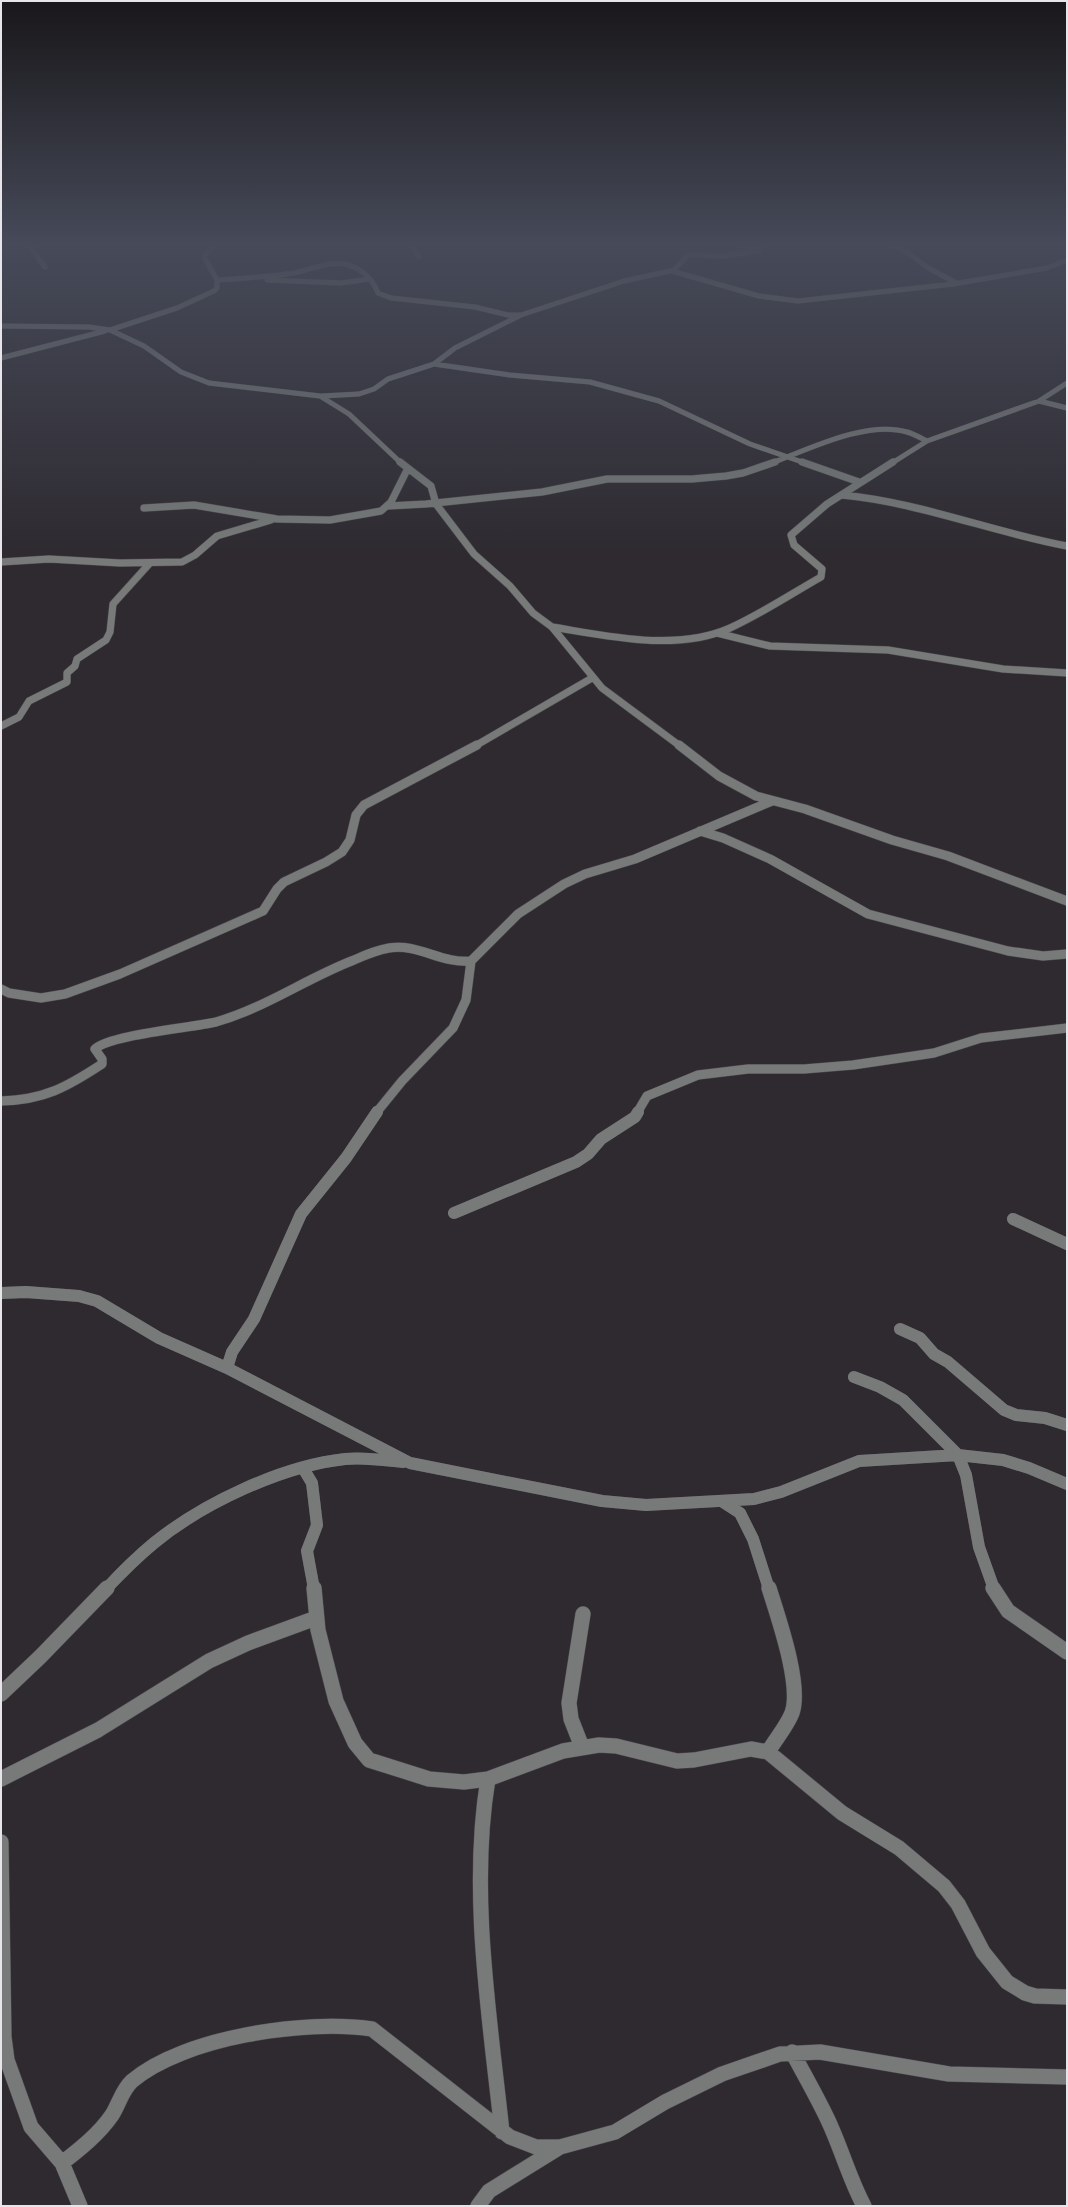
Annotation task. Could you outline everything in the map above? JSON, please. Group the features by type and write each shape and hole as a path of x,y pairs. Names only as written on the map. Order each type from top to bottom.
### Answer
{"street":[{"path":"1,358 43,348"},
{"path":"147,348 181,372 209,383 320,396 359,394 374,389 388,380 434,364 455,348"},
{"path":"434,364 510,375 568,379 610,387 666,404 731,436 788,458 859,482"},
{"path":"552,627 650,639 686,638 717,634 766,610 822,577 822,569 794,545 792,535 800,525 859,482 928,440 1039,401 1067,383"},
{"path":"320,396 349,414 407,470 432,487 436,504 474,554 510,586 530,606 533,613 552,627 592,678 617,701 645,719 720,776 749,793 772,801 805,809 892,840 955,858 1067,901"},
{"path":"1039,401 1067,408"},
{"path":"144,508 194,505 277,519 330,520 375,512 388,506 436,504 546,492 605,479 685,479 742,473 788,458 843,437 869,432 904,430 917,434 928,440"},
{"path":"388,506 407,470"},
{"path":"842,495 876,498 1030,539 1067,546"},
{"path":"1,562 49,559 150,563 186,561 223,533 277,519"},
{"path":"1,726 19,717 29,701 67,682 67,673 76,666 77,659 106,640 110,631 112,605 122,592 133,582 144,567 150,563"},
{"path":"717,634 770,646 888,650 1003,669 1067,673"},
{"path":"1,989 9,993 41,998 65,994 120,974 263,911 269,905 273,891 285,881 338,855 347,846 351,838 354,814 364,805 503,731 592,678"},
{"path":"227,1368 232,1352 254,1319 265,1297 301,1214 346,1158 362,1132 402,1081 453,1028 466,1000 471,962 518,914 564,884 586,874 635,859 772,801"},
{"path":"700,831 723,838 770,859 868,914 1020,953 1043,956 1067,954"},
{"path":"1,1100 32,1100 63,1090 102,1064 102,1059 95,1049 105,1042 200,1025 239,1014 263,1005 315,976 386,948 412,946 426,950 446,961 454,963 471,962"},
{"path":"454,1213 576,1162 588,1154 601,1139 635,1117 647,1096 698,1075 748,1069 804,1069 853,1065 934,1053 981,1038 1067,1028"},
{"path":"1013,1219 1067,1244"},
{"path":"1,1293 26,1292 88,1298 159,1338 227,1368 410,1463"},
{"path":"900,1329 920,1338 934,1354 948,1362 1004,1410 1010,1413 1045,1418 1067,1425"},
{"path":"854,1377 880,1387 903,1400 958,1456 964,1466 968,1480 978,1542 996,1593 1003,1606 1067,1652"},
{"path":"1,1694 20,1677 64,1631 155,1542 197,1513 243,1491 303,1468 345,1459 373,1459 410,1463 488,1480 602,1501 646,1505 723,1502 754,1499 782,1492 859,1461 958,1456 1003,1460 1030,1468 1067,1484"},
{"path":"303,1468 312,1483 318,1525 307,1551 313,1583 316,1618 336,1701 362,1753 369,1760 386,1767 429,1779 464,1782 488,1779 541,1758 599,1744 616,1746 677,1761 694,1760 751,1749 768,1752 836,1809 899,1848 944,1886 958,1904 983,1952 1007,1982 1025,1993 1035,1996 1067,1998"},
{"path":"723,1502 740,1513 753,1539 780,1622 795,1689 792,1713 768,1752"},
{"path":"582,1747 570,1719 569,1703 583,1614"},
{"path":"1,1779 29,1766 130,1711 176,1680 210,1661 268,1636 316,1618"},
{"path":"488,1779 482,1815 482,1938 502,2132"},
{"path":"1,1842 4,2037 7,2060 31,2127 62,2163 80,2206"},
{"path":"62,2163 108,2120 125,2090 137,2078 170,2060 214,2042 273,2029 344,2024 372,2029 502,2132 521,2142 536,2147 560,2147 615,2132 665,2102 722,2074 773,2056 792,2052 820,2052 949,2074 1067,2077"},
{"path":"792,2052 827,2118 847,2166 851,2182 864,2206"},
{"path":"478,2206 489,2190 560,2147"}]}
